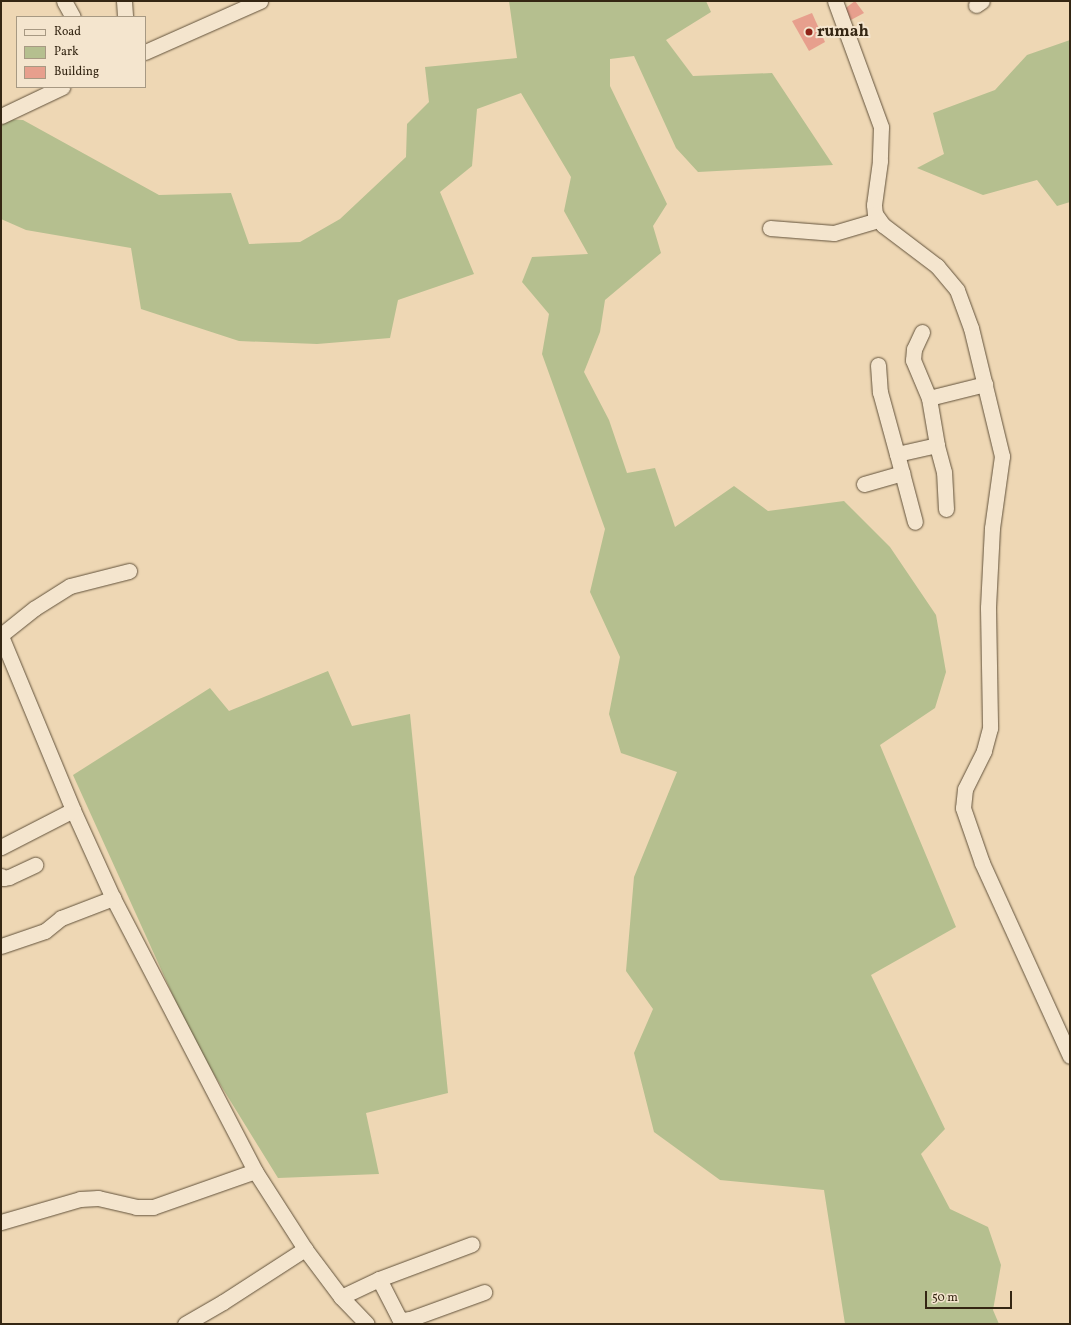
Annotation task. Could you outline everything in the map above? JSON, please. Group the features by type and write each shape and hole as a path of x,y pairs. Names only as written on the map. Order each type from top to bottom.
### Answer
{"street":[{"path":"64,1 72,16"},
{"path":"124,1 125,16"},
{"path":"146,52 260,1"},
{"path":"835,1 881,128 880,161 874,205 875,214 878,220 937,266 957,290 971,328 1002,456 992,528 988,608 990,728 984,751 965,789 963,808 982,862 1070,1056"},
{"path":"1,116 60,88"},
{"path":"770,228 834,233 878,220"},
{"path":"922,332 914,350 913,360 929,398 937,445 944,472 946,509"},
{"path":"878,365 880,392 915,522"},
{"path":"929,398 985,384"},
{"path":"896,454 937,445"},
{"path":"864,484 902,473"},
{"path":"130,571 70,586 35,608 1,635 73,810 113,898 255,1171 305,1249 341,1297 367,1324"},
{"path":"1,847 73,810"},
{"path":"1,876 3,878 9,877 35,865"},
{"path":"1,946 45,931 61,918 113,898"},
{"path":"1,1222 80,1199 98,1198 136,1207 153,1207 255,1171"},
{"path":"341,1297 379,1279 472,1244"},
{"path":"185,1324 223,1302 305,1249"},
{"path":"379,1279 399,1318 404,1320 484,1292"}],"green space":[{"path":"509,1 706,1 711,12 666,40 693,76 772,73 833,165 698,172 676,148 634,56 610,59 610,86 667,204 653,226 661,253 605,300 600,332 584,372 609,420 627,473 655,468 675,527 734,486 768,511 844,501 890,547 936,615 946,672 935,708 880,745 956,927 871,975 945,1129 921,1154 950,1209 988,1227 1001,1265 993,1310 999,1324 845,1324 824,1190 720,1180 654,1132 634,1053 653,1009 626,971 634,877 677,772 621,753 609,714 620,657 590,592 605,529 542,354 549,314 522,282 532,257 588,254 564,211 571,177 521,93 477,109 472,166 440,192 474,274 398,300 390,338 317,344 239,341 141,309 131,248 26,230 1,219 1,119 23,120 159,195 231,193 249,244 300,242 340,219 406,157 407,124 429,102 425,67 517,58"},
{"path":"1070,40 1070,202 1057,206 1037,180 983,195 917,168 944,154 933,113 995,90 1027,55"},
{"path":"328,671 352,726 410,714 448,1093 366,1113 379,1174 278,1178 194,1042 73,775 210,688 229,711"}],"building":[{"name":"rumah","path":"855,1 864,13 849,21 843,10"},
{"name":"rumah","path":"812,13 825,42 809,51 792,21"}],"place":[{"name":"rumah","path":"809,32"}]}
